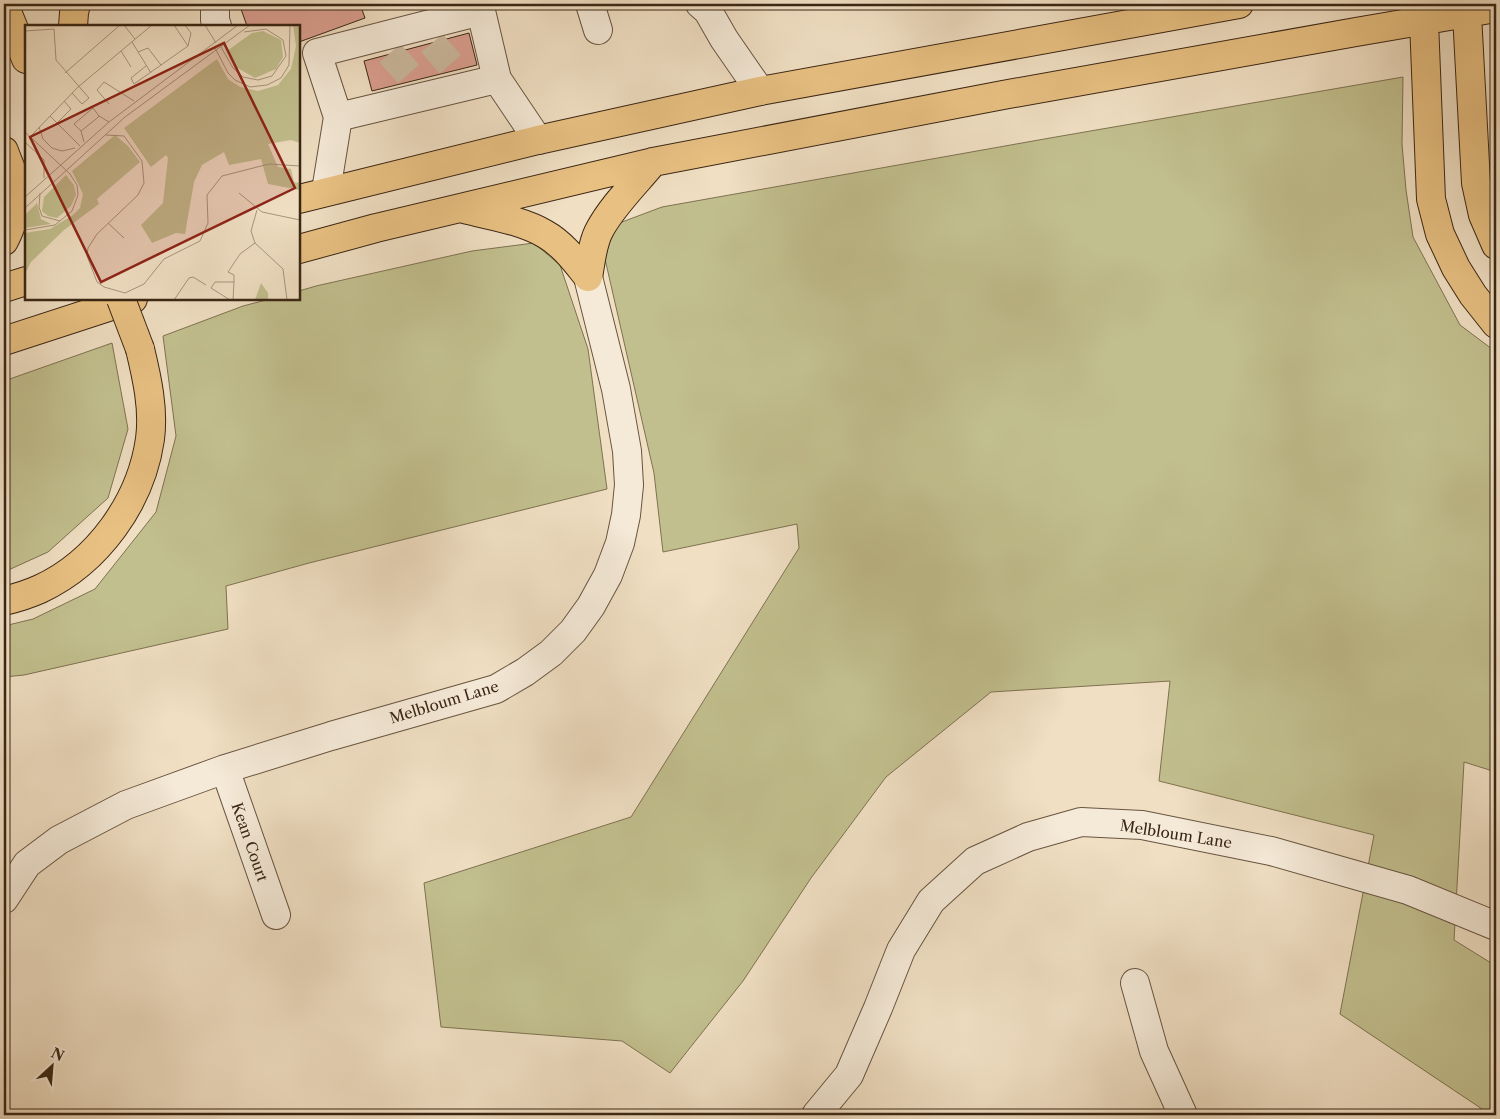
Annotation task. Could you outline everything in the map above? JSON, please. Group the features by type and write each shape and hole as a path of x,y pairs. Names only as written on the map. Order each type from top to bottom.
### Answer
{"highway":[{"path":"4,4 22,48"},
{"path":"73,25 76,4"},
{"path":"300,199 538,140 760,92 1239,4"},
{"path":"300,249 376,228 653,162 1427,12 1496,8"},
{"path":"1464,9 1476,183 1483,215 1496,245"},
{"path":"1427,12 1431,199 1440,234 1456,268 1473,295 1496,324"},
{"path":"4,151 15,181 16,206 4,241"},
{"path":"588,277 593,250 600,230 613,210 653,162"},
{"path":"460,208 529,226 547,234 561,246 588,277"},
{"path":"4,288 25,281"},
{"path":"4,601 39,590 77,566 107,537 127,506 143,472 150,438 150,394 140,349 121,300"},
{"path":"4,341 130,300"}],"street":[{"path":"215,4 217,25"},
{"path":"590,4 598,30"},
{"path":"700,4 708,11 724,39 760,92"},
{"path":"326,191 338,117 317,53 383,45 426,34 481,11 497,79 538,140"},
{"path":"338,117 421,88 462,78 497,79"},
{"name":"Melbloum Lane","path":"4,899 27,864 59,840 126,805 225,769 331,736 496,689 525,672 551,653 574,631 591,606 608,575 620,543 626,515 629,486 627,451 616,389 588,277"},
{"name":"Kean Court","path":"225,769 276,915"},
{"name":"Melbloum Lane","path":"816,1115 849,1075 901,950 930,900 975,861 1028,837 1081,822 1142,825 1270,851 1408,890 1496,926"},
{"path":"1135,983 1154,1051 1183,1115"}],"shaded area":[{"path":"1496,57 1496,109 1492,58"},
{"path":"1403,77 1402,144 1413,237 1460,325 1496,352 1496,772 1464,762 1454,940 1496,966 1496,1115 1491,1115 1340,1014 1374,835 1159,781 1170,681 991,692 886,777 811,878 743,981 670,1073 622,1041 441,1027 424,883 631,817 799,548 797,524 663,552 654,473 605,259 605,240 614,225 662,207"},
{"path":"534,243 560,265 588,349 607,489 309,563 226,586 228,629 24,675 4,677 4,626 33,619 95,589 156,512 176,436 163,336 243,306 266,300 300,300 300,291 316,286 472,251"},
{"path":"112,343 128,429 108,498 48,552 4,572 4,381"}],"building":[{"path":"256,4 360,4 365,18 300,42 300,25 247,25 241,9"},
{"path":"469,33 477,65 372,91 364,61"}],"tunnel":[{"path":"432,43 455,70"},
{"path":"390,53 414,80"}]}
